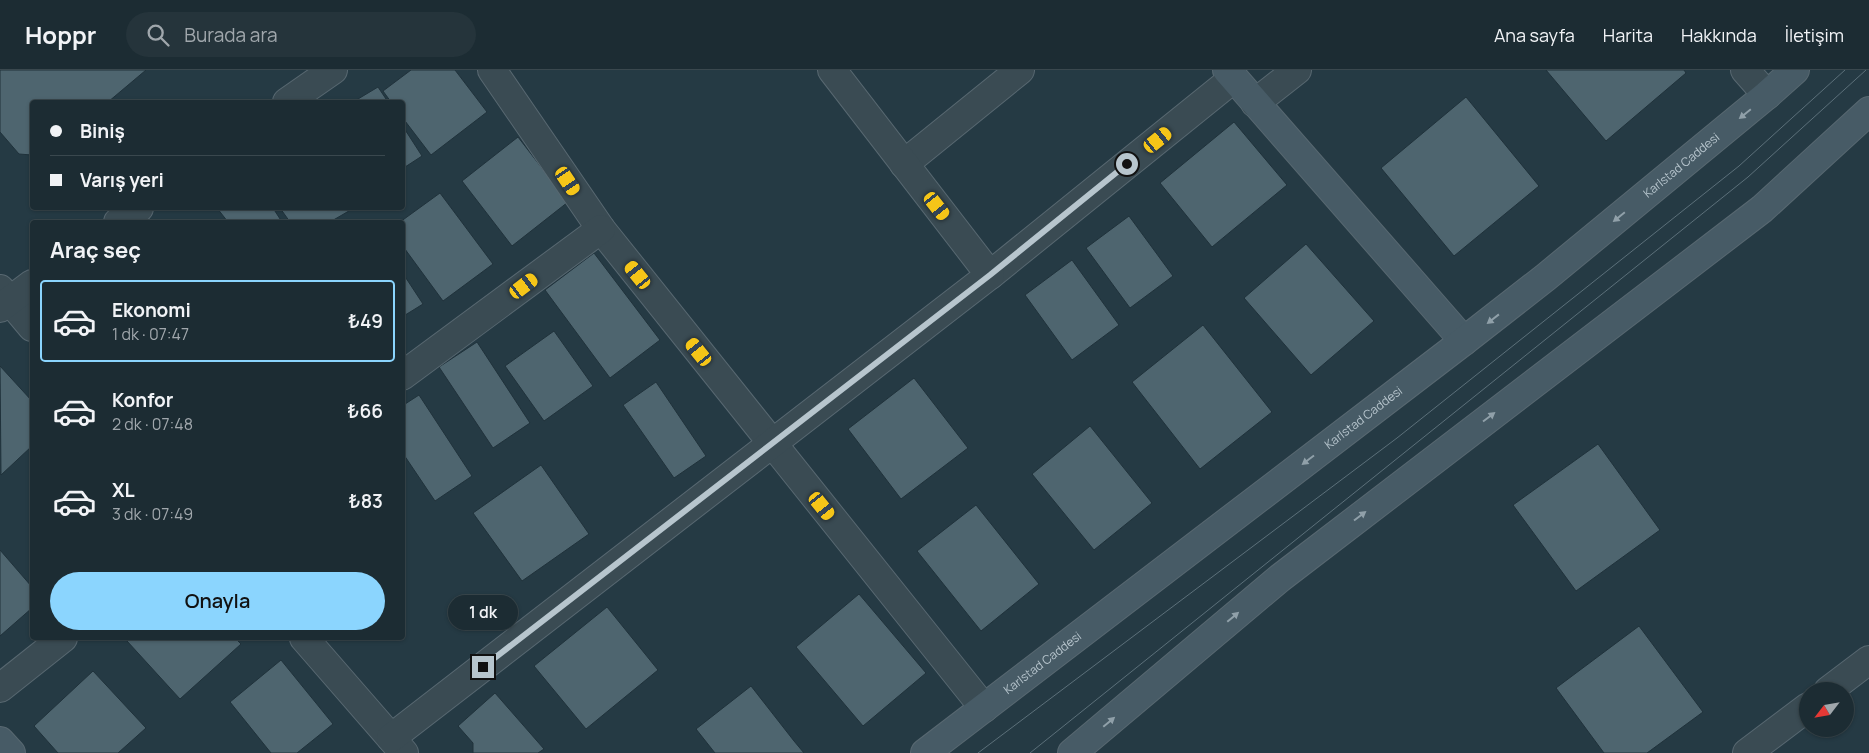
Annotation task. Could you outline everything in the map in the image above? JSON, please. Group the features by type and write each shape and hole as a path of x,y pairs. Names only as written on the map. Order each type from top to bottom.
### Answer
{"street":[{"path":"290,100 333,70"},
{"path":"492,70 600,229 984,708"},
{"path":"832,70 990,275"},
{"path":"904,164 1020,70"},
{"path":"1255,103 1297,70"},
{"path":"1745,70 1767,95"},
{"name":"Karlstad Caddesi","path":"925,753 1464,342 1767,95 1794,70"},
{"path":"306,640 398,746 773,443 990,275 1230,74 1464,342"},
{"path":"1072,753 1280,578 1762,209 1869,111"},
{"path":"121,220 136,210"},
{"path":"405,374 600,229"},
{"path":"30,285 3,299 30,325"},
{"path":"0,688 60,640"},
{"path":"1840,682 1869,660"},
{"path":"1747,753 1799,714"},
{"path":"0,741 11,753"}],"building":[{"path":"0,70 146,70 110,100 30,100 30,155 19,154 0,132"},
{"path":"411,70 455,70 487,112 431,155 405,121 405,100 390,100 383,91"},
{"path":"1546,70 1684,70 1686,73 1606,141"},
{"path":"378,87 387,100 356,100"},
{"path":"1466,97 1539,186 1454,256 1381,168"},
{"path":"1234,122 1287,185 1212,247 1160,183"},
{"path":"405,130 422,156 405,167"},
{"path":"518,137 568,202 512,246 462,181"},
{"path":"440,193 493,264 443,301 405,249 405,220 403,220"},
{"path":"219,210 274,210 281,220 226,220"},
{"path":"281,210 351,210 333,220 289,220"},
{"path":"1129,216 1173,276 1130,308 1086,248"},
{"path":"1306,244 1374,321 1311,375 1244,298"},
{"path":"594,253 660,340 610,378 545,290"},
{"path":"1072,260 1119,325 1072,360 1025,295"},
{"path":"405,277 423,304 405,315"},
{"path":"1203,325 1272,412 1200,469 1132,382"},
{"path":"554,331 593,386 544,421 505,366"},
{"path":"477,342 530,423 493,448 439,367"},
{"path":"0,366 30,399 30,448 1,475"},
{"path":"914,378 968,448 901,499 848,429"},
{"path":"656,382 706,456 674,478 623,405"},
{"path":"419,395 472,476 435,501 405,456 405,404"},
{"path":"1090,426 1152,503 1094,550 1032,474"},
{"path":"1598,444 1660,530 1576,591 1513,505"},
{"path":"541,465 589,534 522,581 473,513"},
{"path":"976,505 1039,584 981,631 917,551"},
{"path":"0,550 30,585 30,610 0,636"},
{"path":"859,594 926,673 863,726 796,647"},
{"path":"607,607 658,670 586,729 534,666"},
{"path":"1639,626 1703,712 1647,753 1604,753 1556,688"},
{"path":"237,640 241,644 180,699 127,641"},
{"path":"281,660 333,724 297,753 271,753 230,702"},
{"path":"93,671 146,728 118,753 58,753 34,726"},
{"path":"751,686 804,753 715,753 696,729"},
{"path":"495,693 544,749 538,753 473,753 473,743 458,726"}],"tram line":[{"path":"978,753 1397,438 1739,166 1845,70"},
{"path":"1030,753 1748,177 1866,70"}],"route":[{"path":"483,667 990,275 1127,164"}]}
